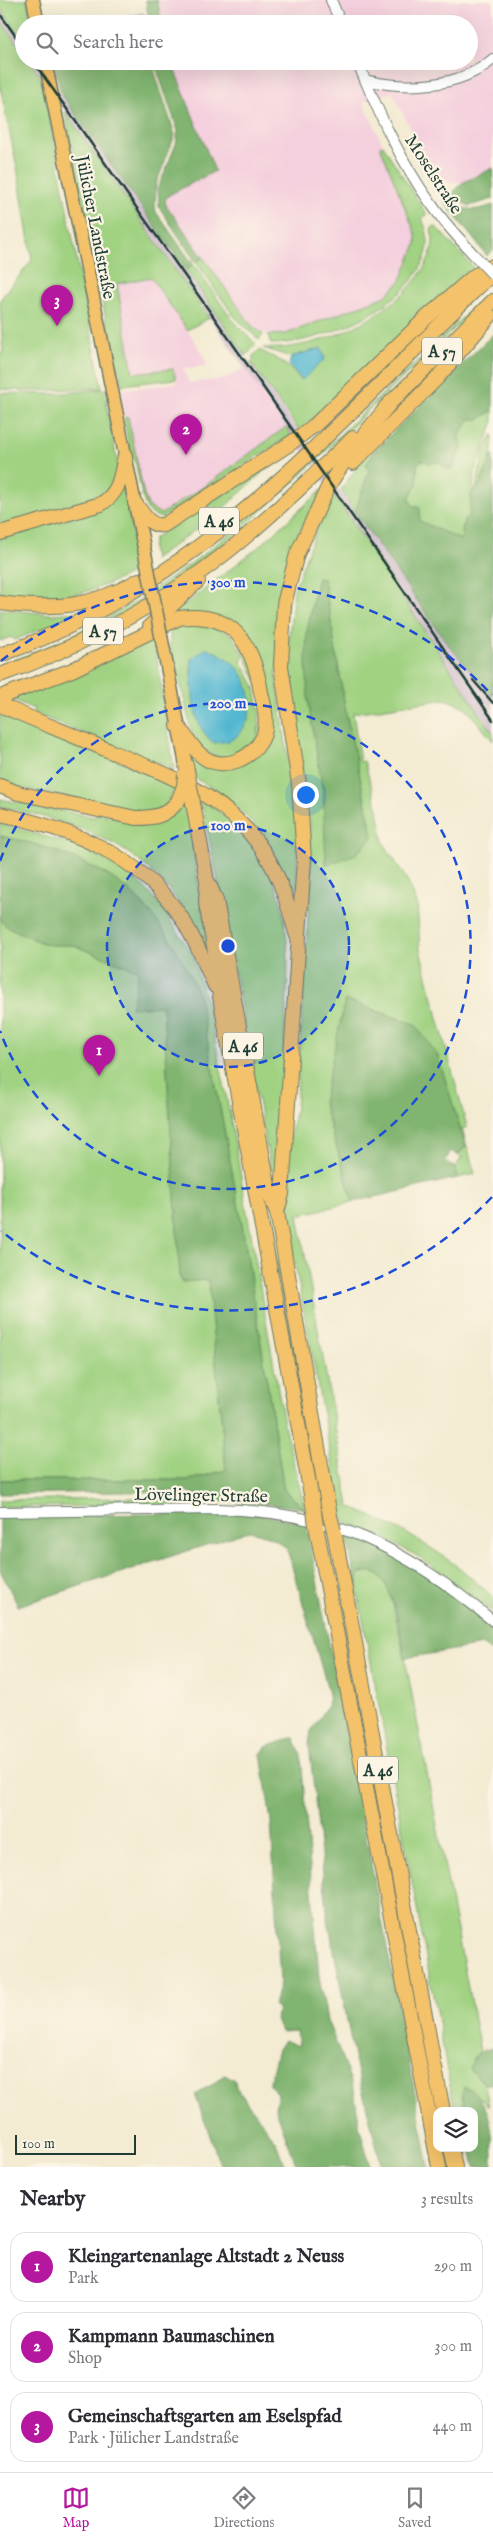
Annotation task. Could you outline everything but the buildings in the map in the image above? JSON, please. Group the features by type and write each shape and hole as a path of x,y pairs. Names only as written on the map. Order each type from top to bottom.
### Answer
{"highway":[{"path":"135,503 150,522 157,526 164,525 291,443 334,408 426,318 467,282 493,266"},
{"name":"A 57","path":"0,655 44,639 113,605 190,555 256,501 493,274"},
{"name":"A 57","path":"0,676 75,646 119,623 160,599 213,562 262,522 391,402 493,301"},
{"path":"322,503 363,451 438,377 493,313"},
{"name":"A 46","path":"0,603 31,607 66,606 102,598 137,581 244,502 376,377 402,361"},
{"path":"277,1212 282,1194 297,939 303,893 303,821 283,684 282,626 289,581 297,554 341,464 391,402"},
{"path":"0,533 101,504 110,498 117,489 125,456"},
{"path":"136,638 196,584 213,562"},
{"path":"1,699 72,670 179,618 217,620 238,633 252,654 259,678 266,720 264,734 250,754 240,761 214,762 203,757 195,750 178,726"},
{"path":"1,699 24,715 181,780 221,805 256,841 270,861 282,887 297,939"},
{"path":"0,786 18,793 136,818 150,818 164,815 178,801 184,786 186,764"},
{"name":"A 46","path":"186,764 207,881 216,900 270,1196 277,1212 330,1516 442,2107"},
{"name":"A 46","path":"0,814 84,838 119,856 137,870 166,897 183,919 220,997 316,1526 440,2167"},
{"path":"207,881 206,903 216,958 220,997"},
{"path":"452,2152 455,2167"}],"main road":[{"path":"35,2 37,15"},
{"name":"Jülicher Landstraße","path":"47,70 186,764"}],"street":[{"path":"331,0 337,15"},
{"path":"478,70 493,59"},
{"name":"Moselstraße","path":"361,70 390,135 424,194 436,212 493,274"},
{"path":"365,80 397,86 450,81 477,70"},
{"name":"Lövelinger Straße","path":"0,1512 246,1509 305,1518 353,1532 393,1550 437,1577 493,1621"}],"shaded area":[{"path":"157,0 493,0 493,168 462,183 437,180 392,92 363,102 383,145 380,146 416,235 416,244 401,280 386,296 295,331 279,336 259,332 252,326 165,203 169,195 214,171 175,70 478,70 478,15 160,15"},
{"path":"0,8 15,29 15,41 0,20"},
{"path":"36,70 44,70 446,642 493,697 493,710 485,702 493,713 493,733 330,490"},
{"path":"151,277 203,354 207,366 183,368 189,383 224,379 245,368 286,427 208,484 161,514 149,507 144,495 128,417 124,418 118,390 176,383 173,369 133,373 117,284"}],"green space":[{"path":"0,0 27,0 30,15 15,15 15,29 0,8"},
{"path":"146,0 157,0 160,15 148,15"},
{"path":"0,20 15,41 15,70 36,70 41,77 102,388 28,391 0,389 0,353 3,353 0,300 32,260 17,167 0,87"},
{"path":"56,70 154,70 175,135 156,184 155,206 156,212 193,264 186,270 61,94"},
{"path":"157,70 175,70 215,171 169,195 165,200 166,205 203,257 196,262 159,207 158,188 176,144 178,131"},
{"path":"65,112 209,318 187,330 151,277 117,284 133,373 173,369 176,379 122,385 120,372 115,365"},
{"path":"383,145 427,215 422,218 427,234 428,247 419,271 404,289 385,305 363,318 315,337 271,344 268,335 286,334 386,296 401,280 416,244 416,235 380,146"},
{"path":"493,168 493,199 469,206 450,196 462,183"},
{"path":"447,199 458,206 469,209 480,209 493,205 493,250 487,256 444,202"},
{"path":"435,226 474,268 420,315 317,416 299,430 251,363 254,360 252,357 259,350 287,366 301,380 321,348 291,357 263,348 284,348 331,337 354,327 395,301 412,285 424,268 429,258 433,239 431,229"},
{"path":"203,257 252,326 263,334 259,340 234,316 196,262"},
{"path":"193,264 234,322 256,344 246,356 186,270"},
{"path":"493,288 493,292 315,462 272,502 205,558 157,593 120,615 41,653 0,668 0,665 53,645 101,621 147,594 189,565 230,533 310,462"},
{"path":"493,334 493,410 479,419 470,419 460,435 462,449 455,460 454,468 448,469 439,462 430,463 422,460 417,464 417,484 409,498 412,505 420,508 420,521 461,540 464,520 469,517 471,493 481,482 493,454 493,697 446,642 355,512 369,470 366,465 378,447"},
{"path":"104,389 118,467 116,479 105,494 0,526 0,393 54,394"},
{"path":"493,410 493,424 476,467 469,517 464,520 461,540 419,521 409,498 417,484 417,464 422,459 430,463 439,462 448,469 462,449 460,435 470,418 479,419"},
{"path":"128,417 144,495 149,507 161,514 208,484 286,427 291,435 162,518 153,515 147,509 142,496 136,464 130,454 124,418"},
{"path":"493,434 489,462 484,476 476,488 484,451"},
{"path":"293,445 217,514 154,560 152,549 154,538"},
{"path":"378,447 355,512 341,490 359,464"},
{"path":"123,486 140,569 104,586 72,595 40,597 0,594 0,538 98,510"},
{"path":"324,488 299,533 276,675 297,822 297,910 282,870 260,833 232,803 196,779 191,753 245,762 268,708 232,625 167,619 261,545"},
{"path":"334,495 493,733 493,741 465,707 445,699 353,713 360,762 364,761 378,809 383,842 407,880 417,903 420,950 467,1127 462,1129 475,1174 457,1178 455,1168 462,1157 457,1155 466,1147 459,1127 323,1102 353,1202 298,1215 349,1506 406,1533 461,1569 493,1597 493,1612 421,1558 378,1535 343,1521 292,1248 287,1189 288,1146 296,1108 311,872 310,823 289,677 288,647 294,590 316,530","holes":["318,578 324,580 346,713 373,837 326,864 324,800 311,710 307,660 311,607"]},
{"path":"318,578 324,580 346,713 373,837 356,854 326,865 323,792 308,700 306,663 307,631"},
{"path":"0,609 49,614 81,612 15,640 11,637 0,641"},
{"path":"200,621 232,635 244,656 241,661 255,687 260,715 257,737 246,750 229,757 215,756 204,751 192,734 170,648 170,626"},
{"path":"153,634 174,769 33,713 34,709 11,699"},
{"path":"0,715 23,725 25,721 175,784 173,793 161,808 149,811 133,811 22,788 0,779"},
{"path":"186,795 198,882 214,970 197,932 177,901 156,876 132,856 106,840 75,827 0,806 0,799 95,817 97,813 136,821"},
{"path":"200,797 230,822 253,846 269,871 280,898 288,957 287,991 277,1168 271,1171 217,876"},
{"path":"0,824 79,846 122,870 143,886 161,906 193,956 210,1017 229,1109 285,1429 305,1509 284,1490 243,1230 199,996 193,982 169,938 149,911 127,889 100,871 66,855 0,836"},
{"path":"0,836 66,855 100,871 127,889 149,911 169,938 193,982 199,996 243,1230 284,1490 305,1509 270,1504 212,1500 183,1491 0,1494 0,1480 189,1480 226,1470 208,1280 181,1282 180,1276 163,1006 131,1008 139,971 73,945 52,945 40,942 6,926 0,919"},
{"path":"0,919 6,926 40,942 52,945 73,945 140,971 163,1006 180,1276 181,1282 208,1280 226,1470 189,1480 0,1480"},
{"path":"345,1000 415,1024 438,1056 466,1147 457,1155 451,1151 445,1161 455,1168 457,1178 353,1202 323,1102"},
{"path":"245,1103 326,1509 321,1510"},
{"path":"186,1497 185,1505 0,1507 0,1500"},
{"path":"247,1513 306,1523 429,2167 382,2167 354,2057 328,1919 309,1744 311,1731 327,1707 329,1693 287,1549 270,1537 249,1531 18,1606 0,1570 0,1516"},
{"path":"346,1534 366,1541 404,1561 441,1585 493,1625 493,1652 483,1645 405,1658 391,1595 378,1576 370,1572 359,1574 357,1588"},
{"path":"370,1571 378,1575 389,1588 405,1658 480,2051 472,2059 478,2078 485,2084 489,2106 483,2099 462,2095 464,2107 454,2107 357,1588 359,1574"},
{"path":"294,1737 301,1755 319,1977 327,2020 354,2089 359,2125 370,2167 297,2167 275,2107 278,2094 269,2084 278,2049 284,2040 299,2046 297,2031 281,2032 275,2016 279,2009 274,2006 280,1982 271,1821 261,1754 266,1747"},
{"path":"493,2048 493,2084 485,2084 470,2069 477,2054"},
{"path":"225,2074 235,2080 236,2087 276,2142 285,2167 221,2167 195,2094 212,2085"},
{"path":"464,2086 474,2092 486,2109 493,2143 493,2167 475,2167 472,2152 478,2152 478,2107 464,2107 462,2095"}],"water":[{"path":"321,348 325,359 302,380 289,365 291,357"},
{"path":"207,648 228,659 241,672 246,681 250,702 250,713 247,723 241,732 233,739 214,743 200,726 196,716 192,681 191,659"}],"railway":[{"path":"0,14 15,35"},
{"path":"39,70 261,384 493,720"},
{"path":"473,680 493,703"}],"place":[{"name":"Gemeinschaftsgarten am Eselspfad","path":"57,326"},
{"name":"Kampmann Baumaschinen","path":"186,455"},
{"name":"Kleingartenanlage Altstadt 2 Neuss","path":"99,1076"}]}
